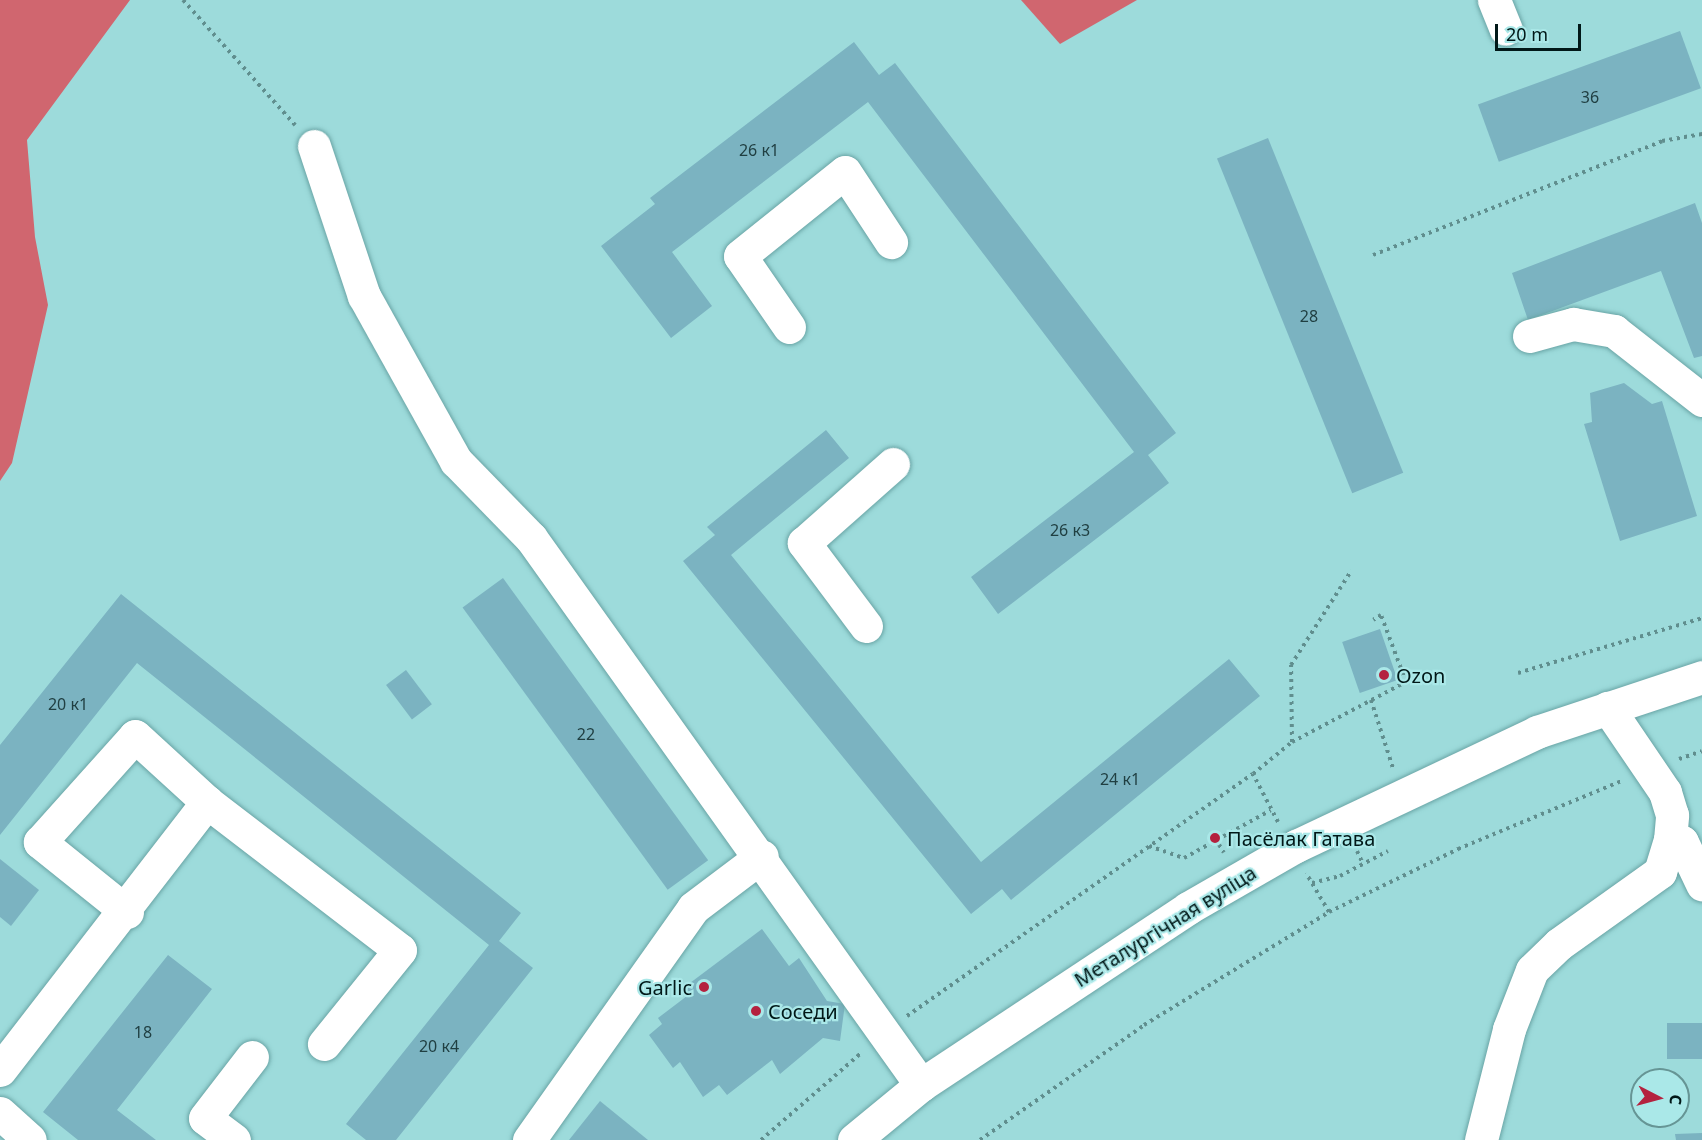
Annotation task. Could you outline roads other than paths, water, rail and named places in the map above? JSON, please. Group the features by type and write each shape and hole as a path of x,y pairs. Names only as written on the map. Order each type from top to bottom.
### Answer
{"street":[{"path":"314,146 364,296 456,460 531,538 762,856 921,1085"},
{"path":"789,327 740,256 845,172 891,242"},
{"path":"1529,336 1573,324 1614,331 1702,400"},
{"path":"866,626 804,543 893,464"},
{"name":"Металургічная вуліца","path":"854,1140 921,1085 1188,908 1402,794 1538,732 1702,677"},
{"path":"1481,1140 1509,1029 1532,970 1559,944 1660,872 1670,840 1672,815 1649,769 1608,708"},
{"path":"127,912 40,842 135,736 207,802 400,950 324,1044"},
{"path":"0,1070 127,912 207,802"},
{"path":"1670,840 1682,842 1702,884"},
{"path":"529,1140 693,908 762,856"},
{"path":"234,1140 205,1118 252,1056"},
{"path":"0,1113 30,1140"}],"place":[{"name":"Ozon","path":"1384,675"},
{"name":"Пасёлак Гатава","path":"1215,838"},
{"name":"Garlic","path":"704,987"},
{"name":"Соседи","path":"756,1011"}]}
